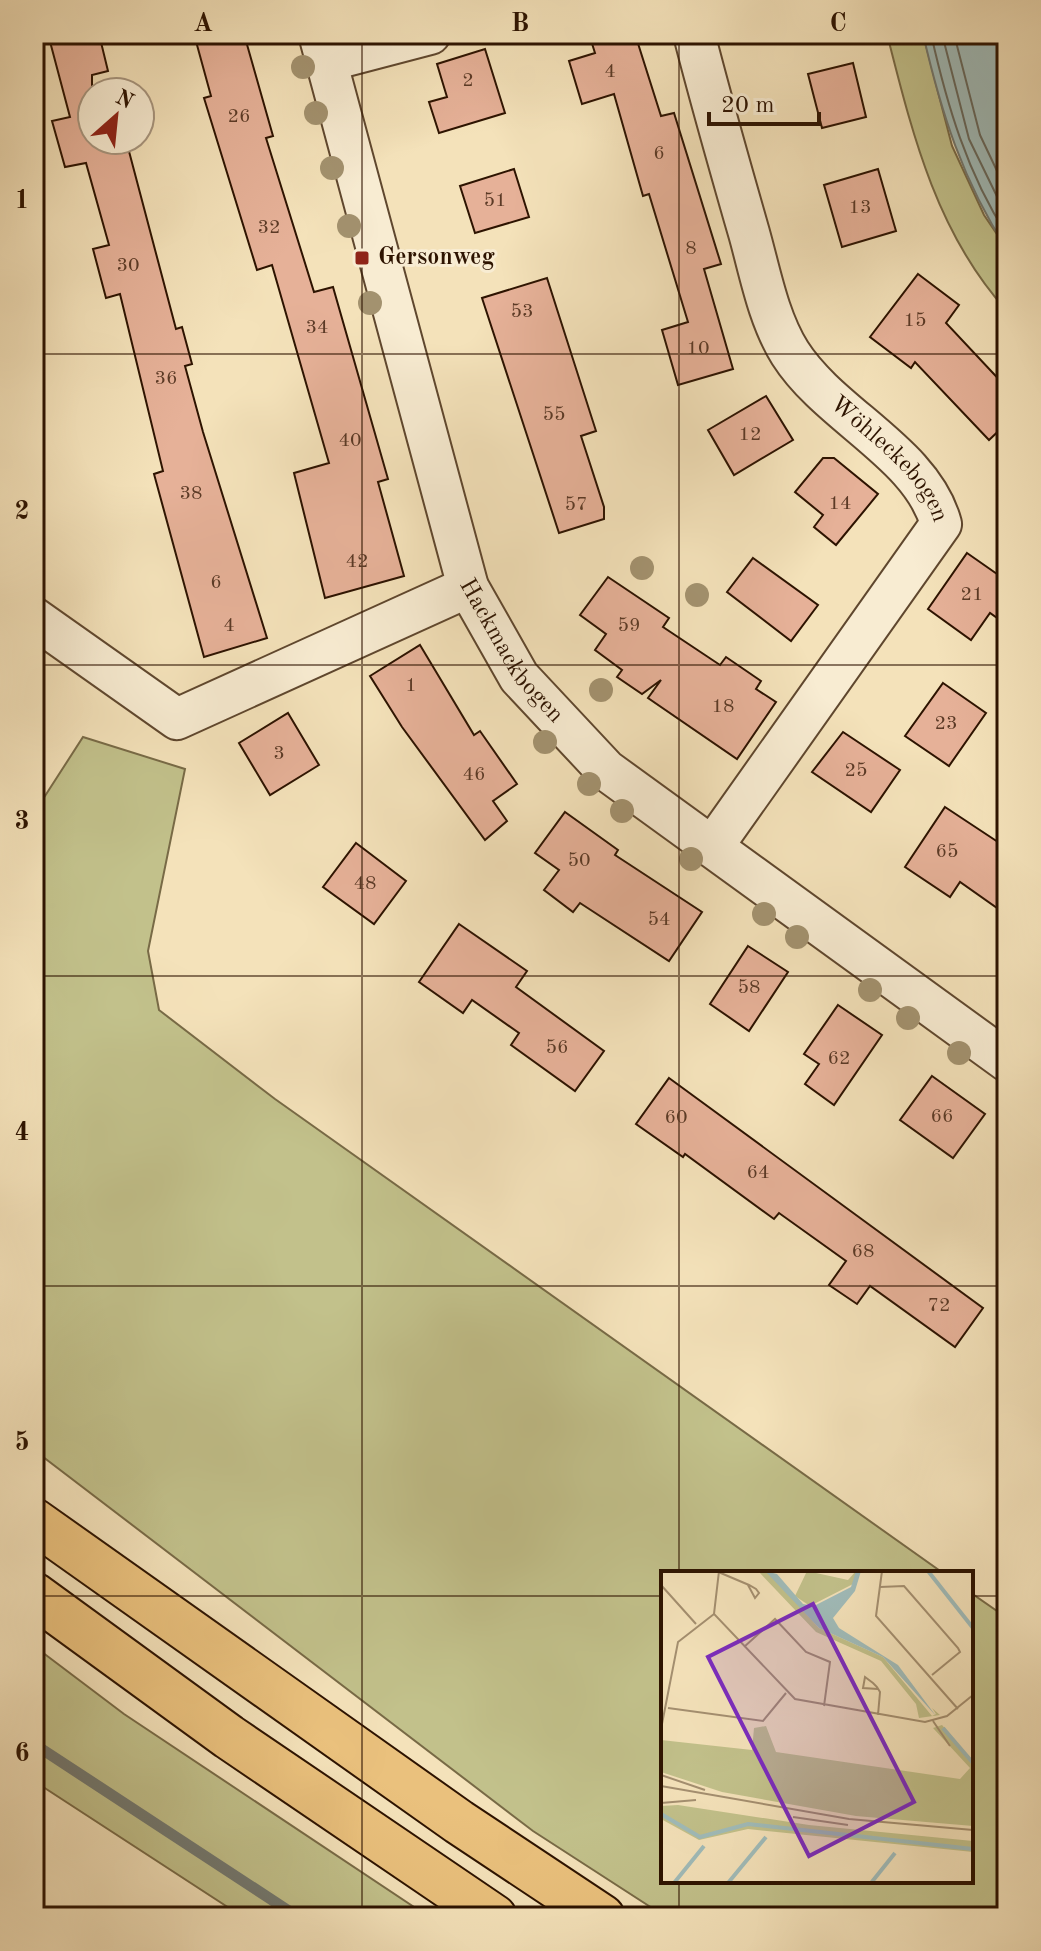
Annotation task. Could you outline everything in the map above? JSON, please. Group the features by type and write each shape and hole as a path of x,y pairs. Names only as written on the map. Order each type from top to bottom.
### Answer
{"highway":[{"path":"34,1521 459,1822 602,1917"},
{"path":"34,1595 229,1737 494,1917"}],"street":[{"path":"323,47 430,34"},
{"name":"Wöhleckebogen","path":"694,34 765,290 789,351 833,404 925,487 941,524 713,846"},
{"name":"Hackmackbogen","path":"323,47 468,587 519,677 606,770 1007,1061"},
{"path":"34,618 177,719 468,587"}],"shaded area":[{"path":"887,34 923,34 952,146 984,215 1007,249 1007,311 982,281 944,215 917,144"},
{"path":"83,737 185,769 148,951 159,1010 275,1099 940,1571 661,1571 661,1883 973,1883 973,1594 1007,1618 1007,1917 666,1917 533,1831 34,1450 34,813"},
{"path":"34,1646 124,1714 429,1917 243,1917 34,1781"}],"water":[{"path":"923,34 1007,34 1007,249 991,224 955,146"}],"building":[{"path":"48,34 99,34 108,71 92,76 76,76 76,156 130,156 176,329 182,327 192,364 185,366 203,432 267,638 204,657 154,474 163,471 120,294 106,298 93,249 109,245 86,163 65,167 52,121 70,117"},
{"path":"194,34 244,34 273,136 266,138 314,292 333,287 388,479 378,482 404,576 325,598 294,473 329,463 272,265 257,270 204,98 211,96"},
{"path":"589,34 635,34 661,116 674,113 721,264 704,269 733,369 678,385 662,330 688,322 649,194 643,196 614,94 582,104 569,61 595,53"},
{"path":"485,49 505,113 439,133 429,102 447,97 437,64"},
{"path":"853,63 866,117 822,128 808,74"},
{"path":"514,169 529,217 475,233 460,186"},
{"path":"878,169 896,231 842,247 824,185"},
{"path":"918,274 959,305 946,323 1007,388 1007,423 989,440 915,362 911,368 870,337"},
{"path":"547,278 596,431 581,436 604,507 604,519 559,533 482,298"},
{"path":"766,396 793,440 734,475 708,430"},
{"path":"823,458 834,458 878,494 836,545 814,527 823,515 795,492"},
{"path":"967,553 1007,581 1007,625 990,613 971,640 928,609"},
{"path":"753,558 818,605 791,641 727,592"},
{"path":"608,577 669,618 663,627 720,665 726,657 761,681 756,689 776,702 737,759 648,698 661,680 642,694 617,677 622,670 595,650 606,634 580,615"},
{"path":"420,645 474,735 480,731 517,784 493,801 507,821 485,840 402,727 370,676"},
{"path":"943,683 986,713 949,766 905,736"},
{"path":"288,713 319,765 270,795 239,743"},
{"path":"843,732 900,770 871,812 812,772"},
{"path":"945,807 1007,848 1007,915 960,882 950,897 905,867"},
{"path":"565,812 618,850 615,855 702,912 669,961 580,903 573,912 544,890 559,870 535,853"},
{"path":"356,843 406,881 374,924 323,887"},
{"path":"459,924 527,971 516,987 604,1051 575,1091 511,1045 519,1033 472,1000 463,1013 419,982"},
{"path":"748,946 788,972 749,1031 710,1004"},
{"path":"838,1005 882,1035 834,1105 805,1084 819,1064 804,1054"},
{"path":"932,1076 985,1114 953,1158 900,1120"},
{"path":"669,1078 983,1308 955,1347 870,1286 857,1304 829,1285 846,1261 779,1213 774,1219 685,1154 683,1157 636,1124"}],"waterway":[{"path":"34,1744 298,1917"}],"place":[{"name":"Gersonweg","path":"362,258"}]}
